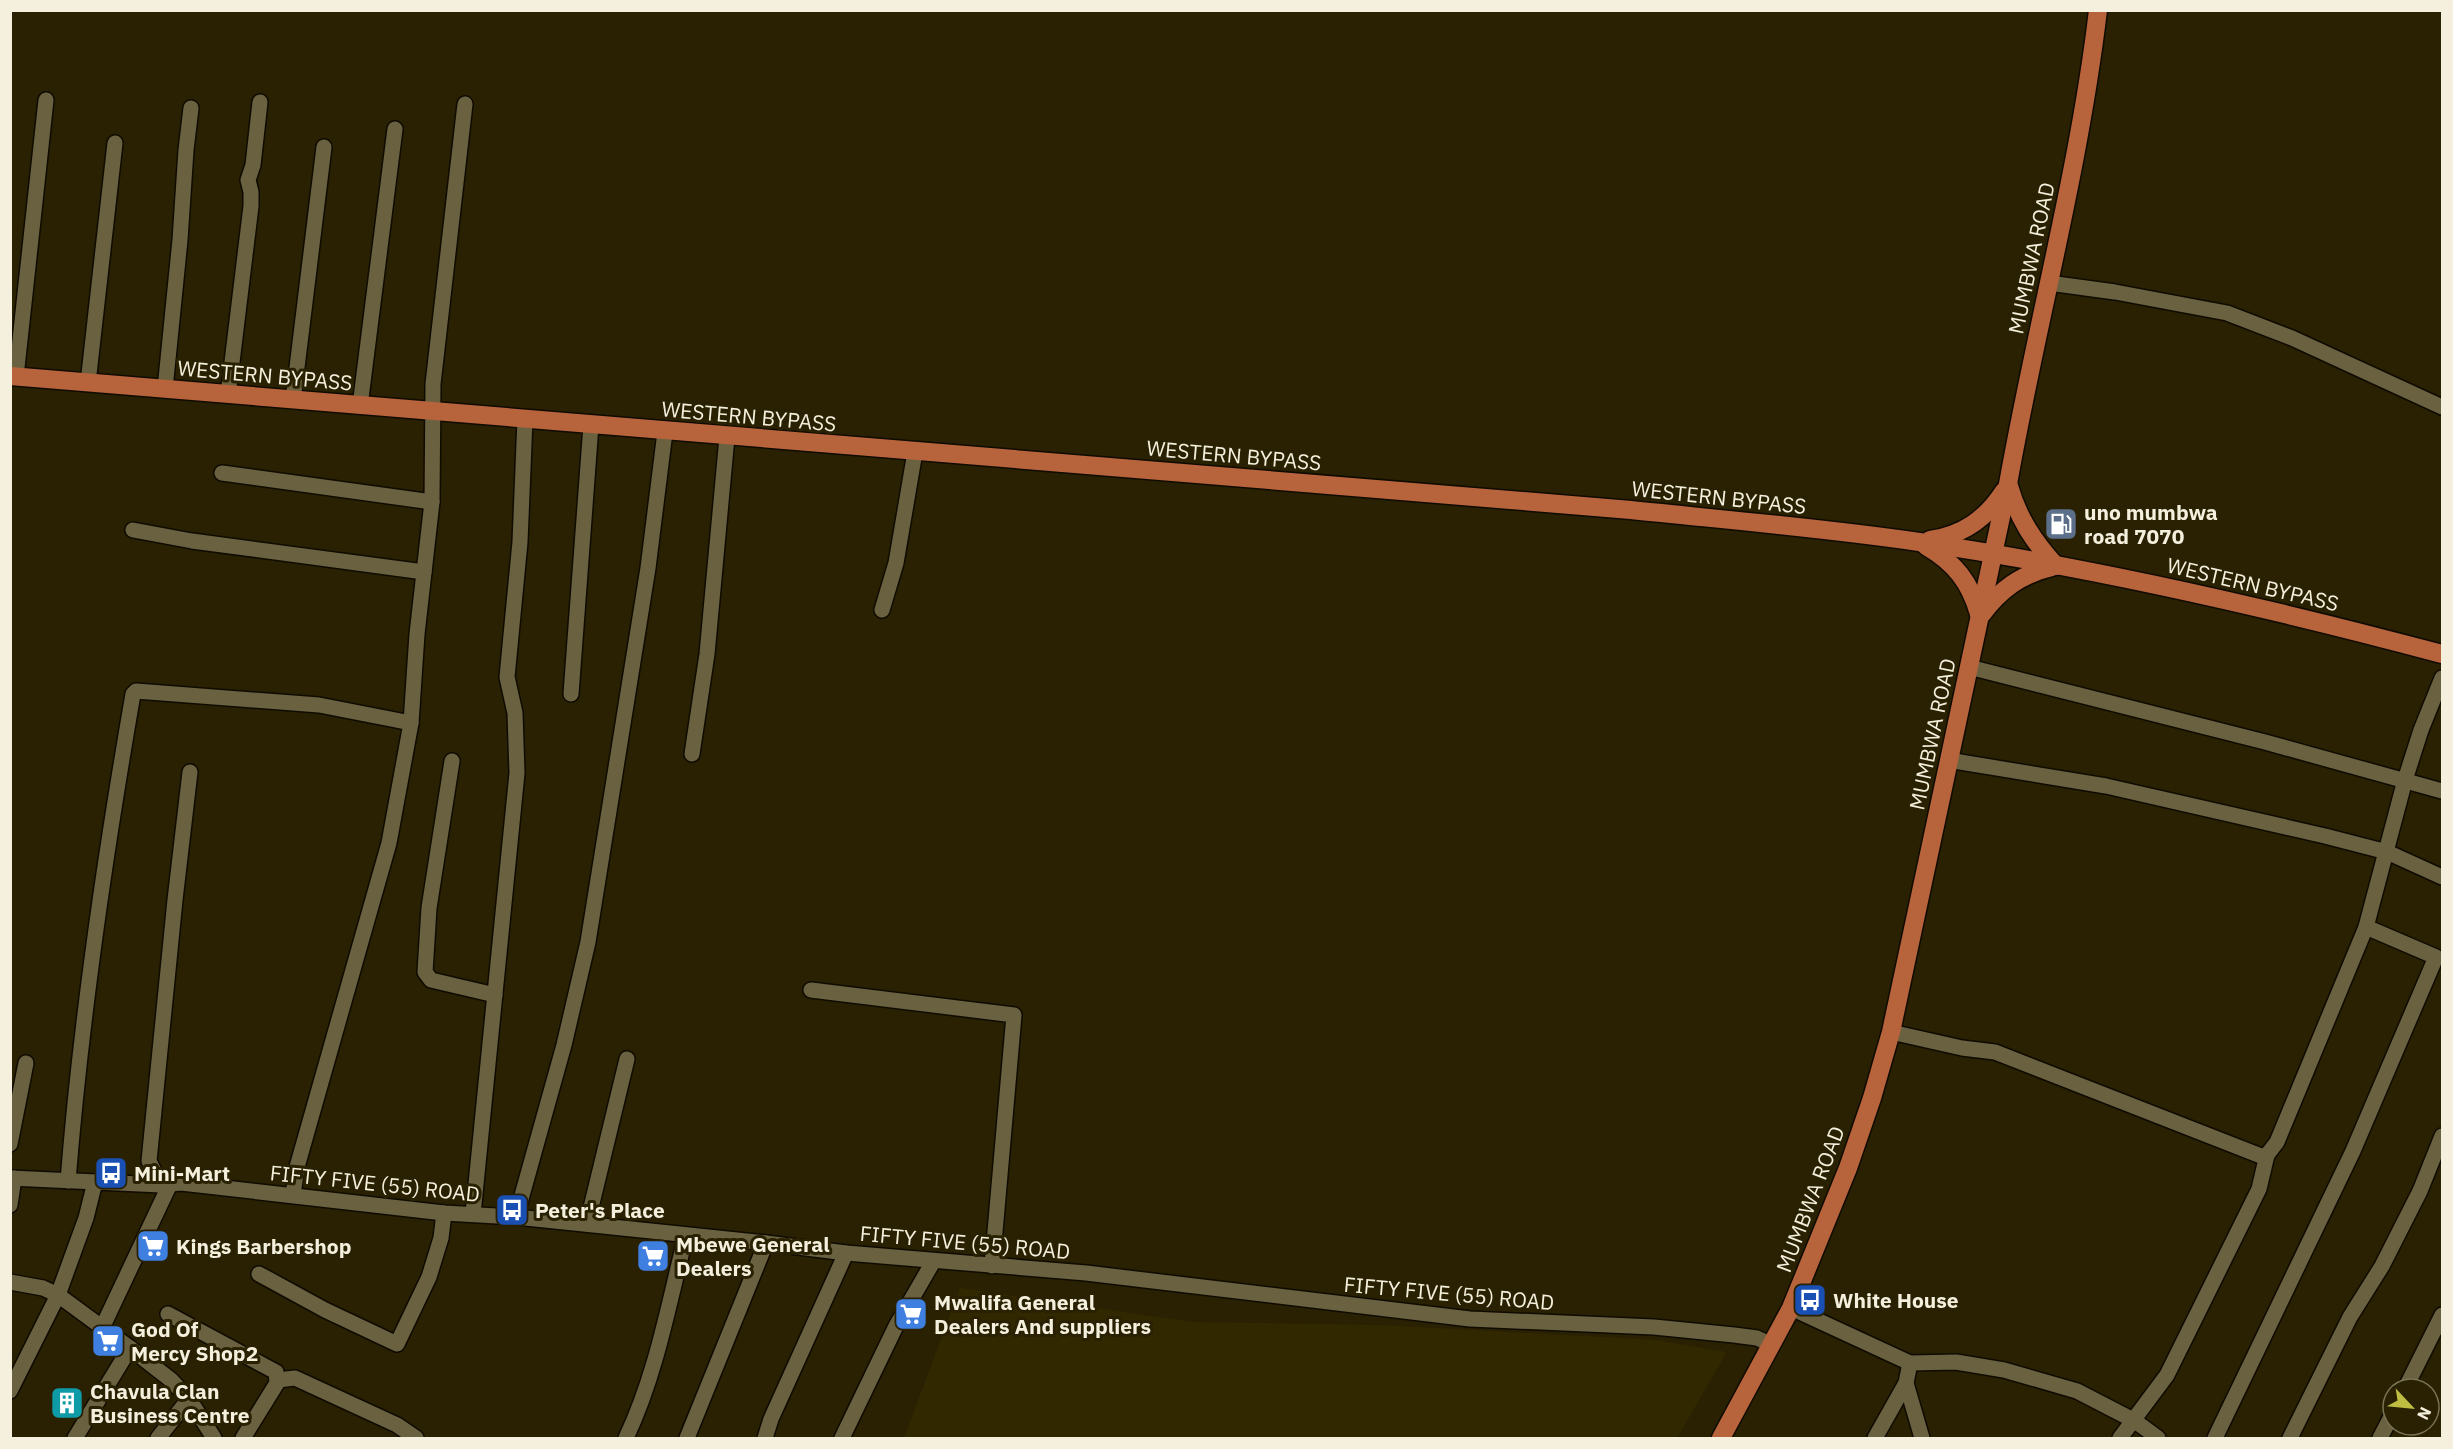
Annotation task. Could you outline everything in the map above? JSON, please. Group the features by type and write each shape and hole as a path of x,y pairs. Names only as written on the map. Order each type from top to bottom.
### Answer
{"main road":[{"name":"MUMBWA ROAD","path":"1720,1438 1791,1308 1848,1168 1891,1032 2008,484 2024,395 2076,161 2098,10"},
{"name":"WESTERN BYPASS","path":"13,377 1631,510 1919,542 2056,566 2269,609 2442,654"},
{"path":"1919,542 1947,538 1972,526 1993,507 2008,484"},
{"path":"1979,618 2004,589 2020,578 2038,570 2056,566 2026,528 2008,484"},
{"path":"1919,542 1942,555 1960,573 1974,594 1979,618"}],"street":[{"path":"13,377 45,100"},
{"path":"228,395 250,206 251,192 248,180 253,165 260,102"},
{"path":"293,1195 297,1167 389,843 411,723 432,502 431,412 465,104"},
{"path":"165,389 191,108"},
{"path":"360,406 395,129"},
{"path":"88,383 115,143"},
{"path":"294,400 324,147"},
{"path":"2049,283 2115,292 2227,313 2292,338 2442,407"},
{"path":"473,1214 517,773 515,712 507,676 520,542 525,419"},
{"path":"571,694 591,425"},
{"path":"516,1217 564,1045 588,942 648,568 665,432"},
{"path":"692,754 706,654 727,437"},
{"path":"882,610 897,563 915,452"},
{"path":"222,473 432,502"},
{"path":"133,530 192,541 424,573"},
{"path":"1969,667 2442,791"},
{"path":"2120,1438 2167,1376 2259,1189 2267,1155 2277,1142 2366,927 2405,780 2421,730 2442,678"},
{"path":"68,1181 90,962 133,693 285,701 319,705 411,723"},
{"path":"1948,760 2106,786 2314,833 2387,852 2442,877"},
{"path":"452,761 429,908 425,972 431,980 495,995"},
{"path":"102,1328 166,1184 149,1161 190,772"},
{"path":"2216,1438 2353,1151 2439,958 2366,927"},
{"path":"811,990 1014,1015 992,1266"},
{"path":"1891,1032 1962,1048 1995,1052 2261,1156 2267,1155"},
{"path":"587,1224 627,1059"},
{"path":"10,1144 26,1063"},
{"path":"2290,1438 2350,1317 2382,1266 2410,1210 2442,1136"},
{"path":"10,1205 12,1178"},
{"name":"FIFTY FIVE (55) ROAD","path":"12,1178 166,1184 293,1195 444,1213 587,1224 933,1262 1086,1273 1470,1319 1654,1327 1734,1335 1757,1338 1772,1345"},
{"path":"10,1391 58,1295 86,1218 95,1182"},
{"path":"259,1274 335,1315 397,1344 429,1277 441,1238 444,1213"},
{"path":"626,1438 638,1413 652,1370 686,1235"},
{"path":"687,1438 766,1243"},
{"path":"765,1438 771,1419 846,1253"},
{"path":"842,1438 896,1326 933,1262"},
{"path":"10,1282 43,1288 58,1295 130,1348 171,1380 189,1399 214,1438"},
{"path":"1791,1308 1910,1364 1956,1362 2004,1371 2077,1391 2135,1421 2158,1438"},
{"path":"168,1314 276,1372 278,1380 243,1438"},
{"path":"2411,1377 2442,1316"},
{"path":"75,1438 130,1348"},
{"path":"1875,1438 1906,1383 1910,1364"},
{"path":"278,1380 295,1378 396,1425 416,1438"},
{"path":"1906,1383 1910,1405 1922,1438"},
{"path":"158,1438 189,1399"}],"shaded area":[{"path":"960,1288 1193,1322 1382,1325 1656,1340 1727,1352 1677,1438 904,1438"}],"place":[{"name":"uno mumbwa road 7070","path":"2061,524"},
{"name":"Mini-Mart","path":"111,1173"},
{"name":"Peter's Place","path":"512,1210"},
{"name":"Kings Barbershop","path":"153,1246"},
{"name":"Mbewe General Dealers","path":"653,1256"},
{"name":"White House","path":"1810,1300"},
{"name":"Mwalifa General Dealers And suppliers","path":"911,1314"},
{"name":"God Of Mercy Shop2","path":"108,1341"},
{"name":"Chavula Clan Business Centre","path":"67,1403"}]}
